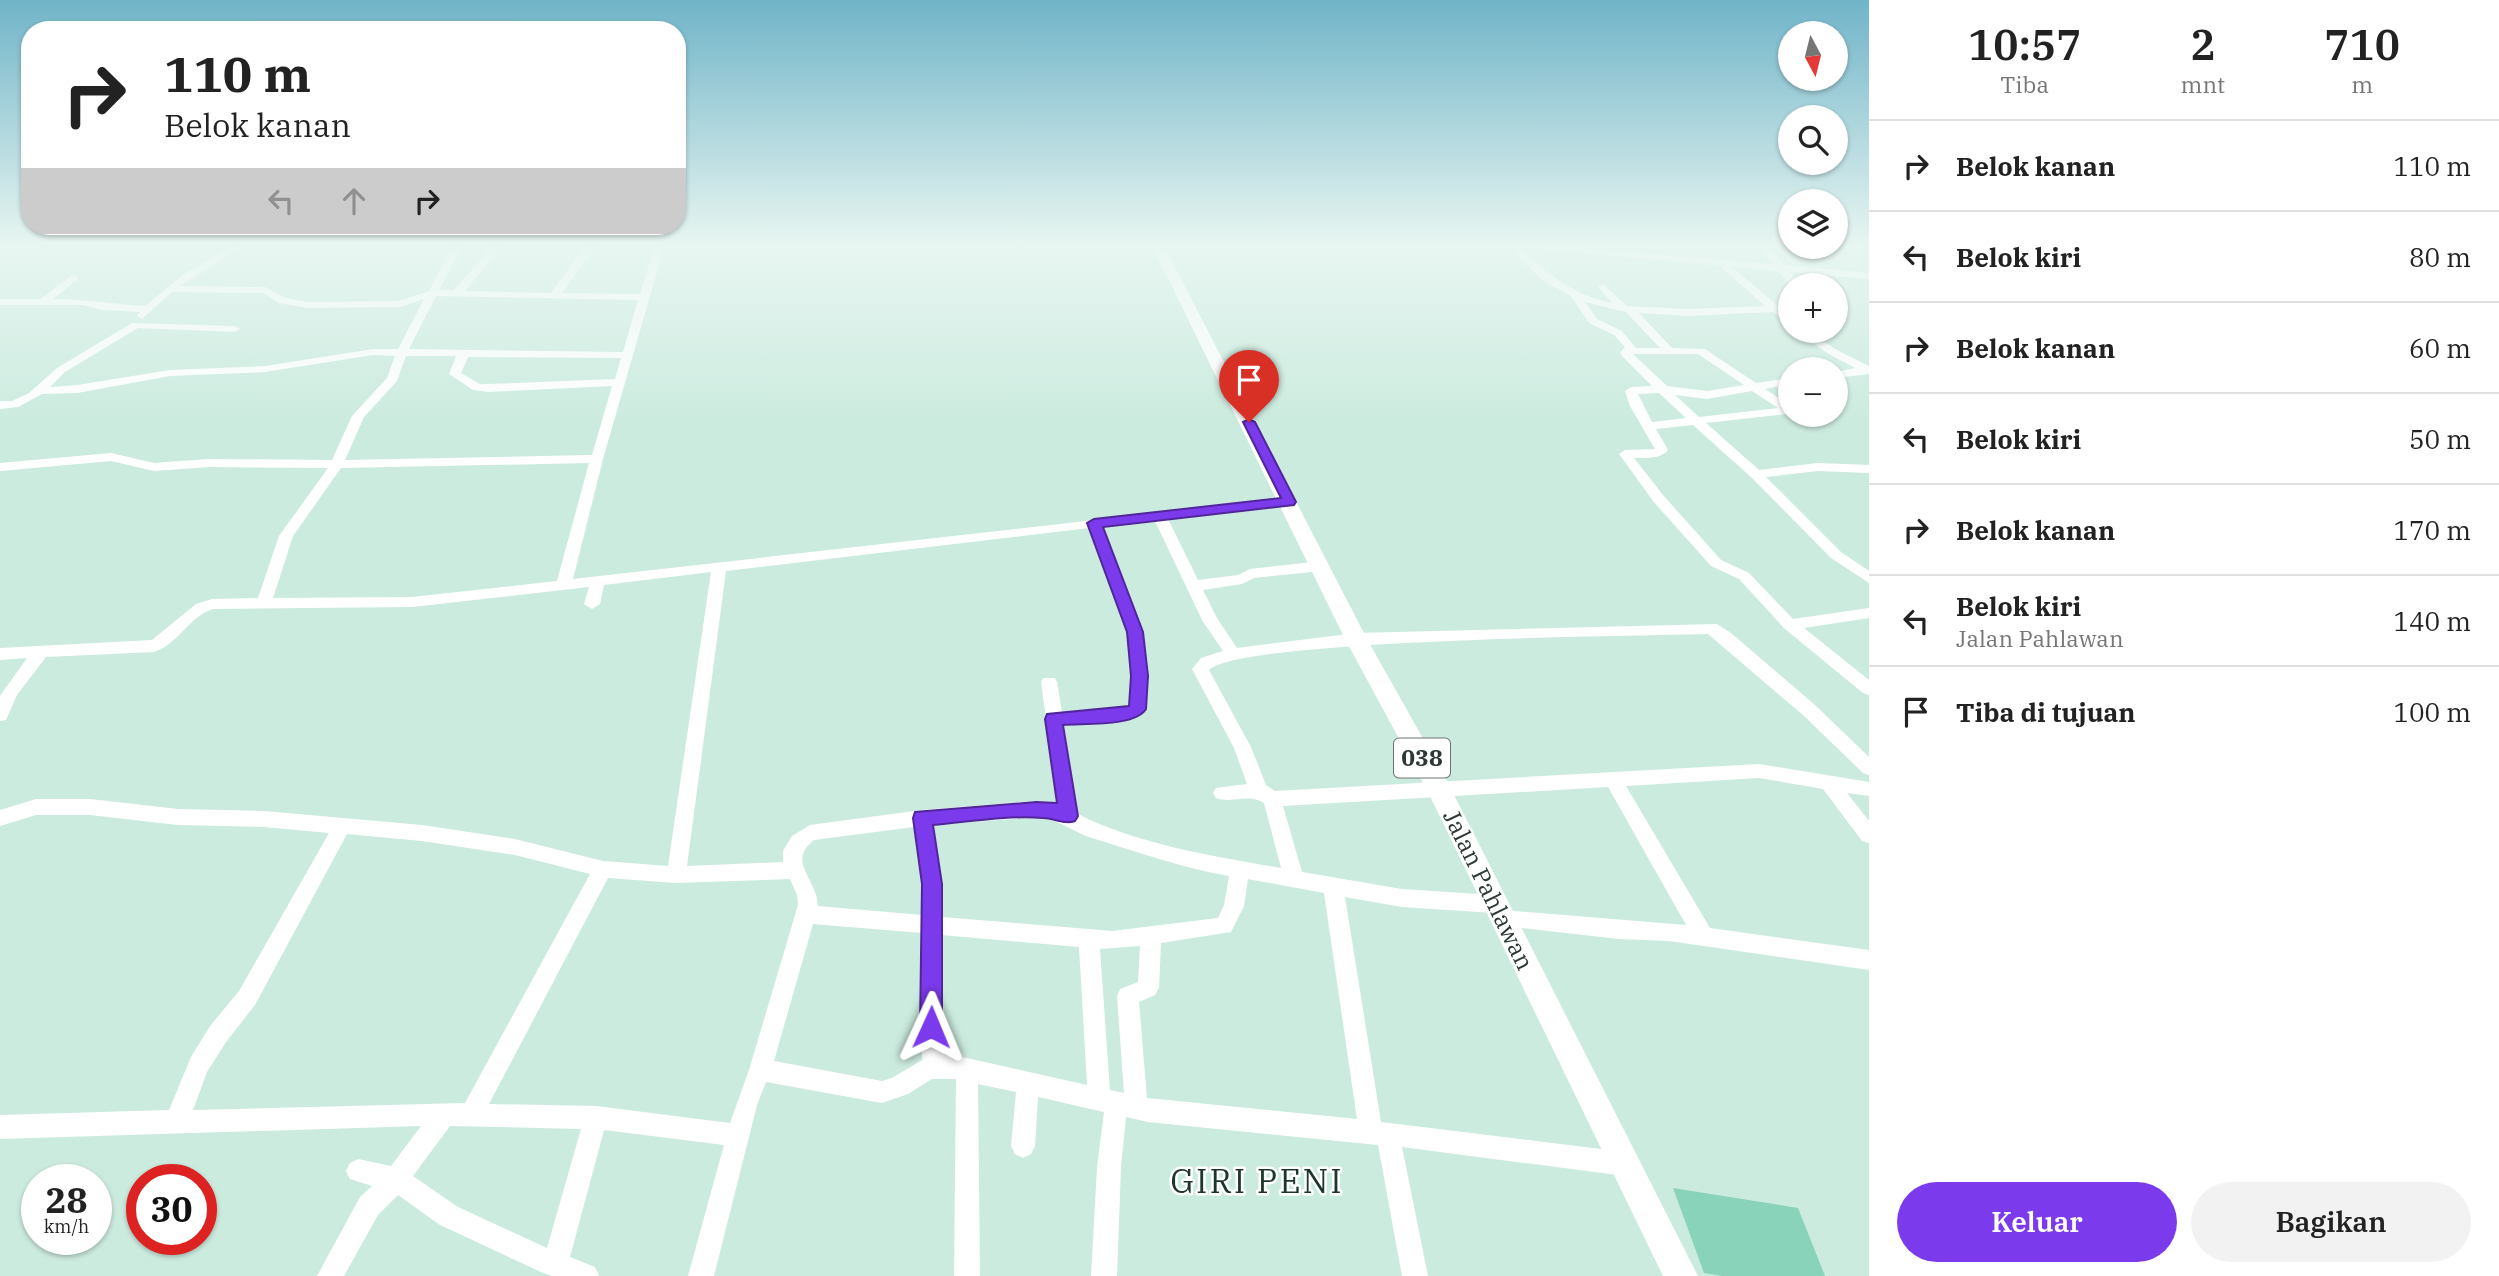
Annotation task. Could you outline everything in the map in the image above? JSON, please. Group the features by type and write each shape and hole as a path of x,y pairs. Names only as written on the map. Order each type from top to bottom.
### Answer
{"main road":[{"name":"Jalan Pahlawan","path":"1187,304 1356,639 1439,790 1681,1276"}],"street":[{"path":"88,304 102,307 146,309"},
{"path":"0,416 14,404 40,391 80,356 136,325 146,309 153,304"},
{"path":"292,304 401,304"},
{"path":"264,602 286,536 337,464 358,416 393,379 402,352 427,304"},
{"path":"564,584 597,459 643,304"},
{"path":"1581,304 1593,321 1618,333 1631,347 1630,351"},
{"path":"1609,304 1661,311 1776,309"},
{"path":"1621,304 1669,351"},
{"path":"1770,304 1776,309"},
{"path":"136,325 235,329"},
{"path":"1819,343 1868,371"},
{"path":"1649,426 1697,421 1783,411 1780,404 1702,351 1626,353 1663,390 1697,421 1756,474 1836,555 1869,578"},
{"path":"40,391 77,389 150,375 244,370 359,354 402,352 628,355"},
{"path":"463,354 455,374 477,387 620,382"},
{"path":"1848,373 1868,371"},
{"path":"1778,383 1707,395 1639,389 1630,394 1661,452 1629,452 1626,456 1658,498 1716,563 1744,576 1790,625 1869,689"},
{"path":"0,405 14,404"},
{"path":"0,467 111,457 154,467 209,463 337,464 597,459"},
{"path":"1756,474 1818,467 1869,469"},
{"path":"0,654 154,646 168,639 184,618 196,608 212,604 412,603 1289,502"},
{"path":"1160,517 1210,620 1233,654"},
{"path":"1053,719 1131,714 1138,709 1139,676 1135,632 1094,523"},
{"path":"1194,586 1242,579 1250,574 1321,566"},
{"path":"676,875 719,567"},
{"path":"592,604 598,580"},
{"path":"1790,625 1869,613"},
{"path":"1294,879 1266,795 1200,669 1207,662 1233,654 1356,639 1711,628 1809,710 1869,768"},
{"path":"0,715 10,692 41,652"},
{"path":"1049,682 1069,816"},
{"path":"1222,793 1266,795 1439,790 1759,771 1869,789"},
{"path":"1613,779 1703,936"},
{"path":"1828,782 1869,835"},
{"path":"0,818 20,811 54,805 178,817 264,820 422,833 515,848 603,869 676,875 794,870"},
{"path":"701,1276 737,1136 760,1070 809,900 794,870 793,852 797,843 810,833 922,818 1036,809 1056,811 1092,830 1203,863 1240,870 1402,898 1869,960"},
{"path":"922,818 932,884 933,1065"},
{"path":"176,1123 200,1065 218,1034 247,998 342,826"},
{"path":"471,1115 603,869"},
{"path":"805,914 933,927 1112,940 1224,926 1231,915 1240,870"},
{"path":"1332,885 1380,1135 1415,1276"},
{"path":"1104,1276 1102,1257 1108,1188 1106,1175 1117,1103 1128,996 1148,988 1152,934"},
{"path":"1089,939 1117,1103"},
{"path":"760,1070 882,1092 900,1088 933,1065 967,1069 1148,1110 1233,1116 1380,1135 1464,1142 1625,1164"},
{"path":"967,1069 967,1276"},
{"path":"1023,1146 1028,1083"},
{"path":"330,1276 369,1206 396,1179 444,1114"},
{"path":"0,1127 444,1114 596,1118 691,1128 737,1136"},
{"path":"555,1264 596,1118"},
{"path":"358,1171 396,1179 449,1216 586,1276"}],"green space":[{"path":"1673,1188 1798,1208 1825,1276 1722,1276 1704,1273"}],"district":[{"name":"GIRI PENI","path":"1257,1181"}],"route":[{"path":"931,1027 932,884 922,818 1036,809 1062,812 1069,816 1053,719 1131,714 1138,709 1139,676 1135,632 1094,523 1289,502 1249,422"}]}
